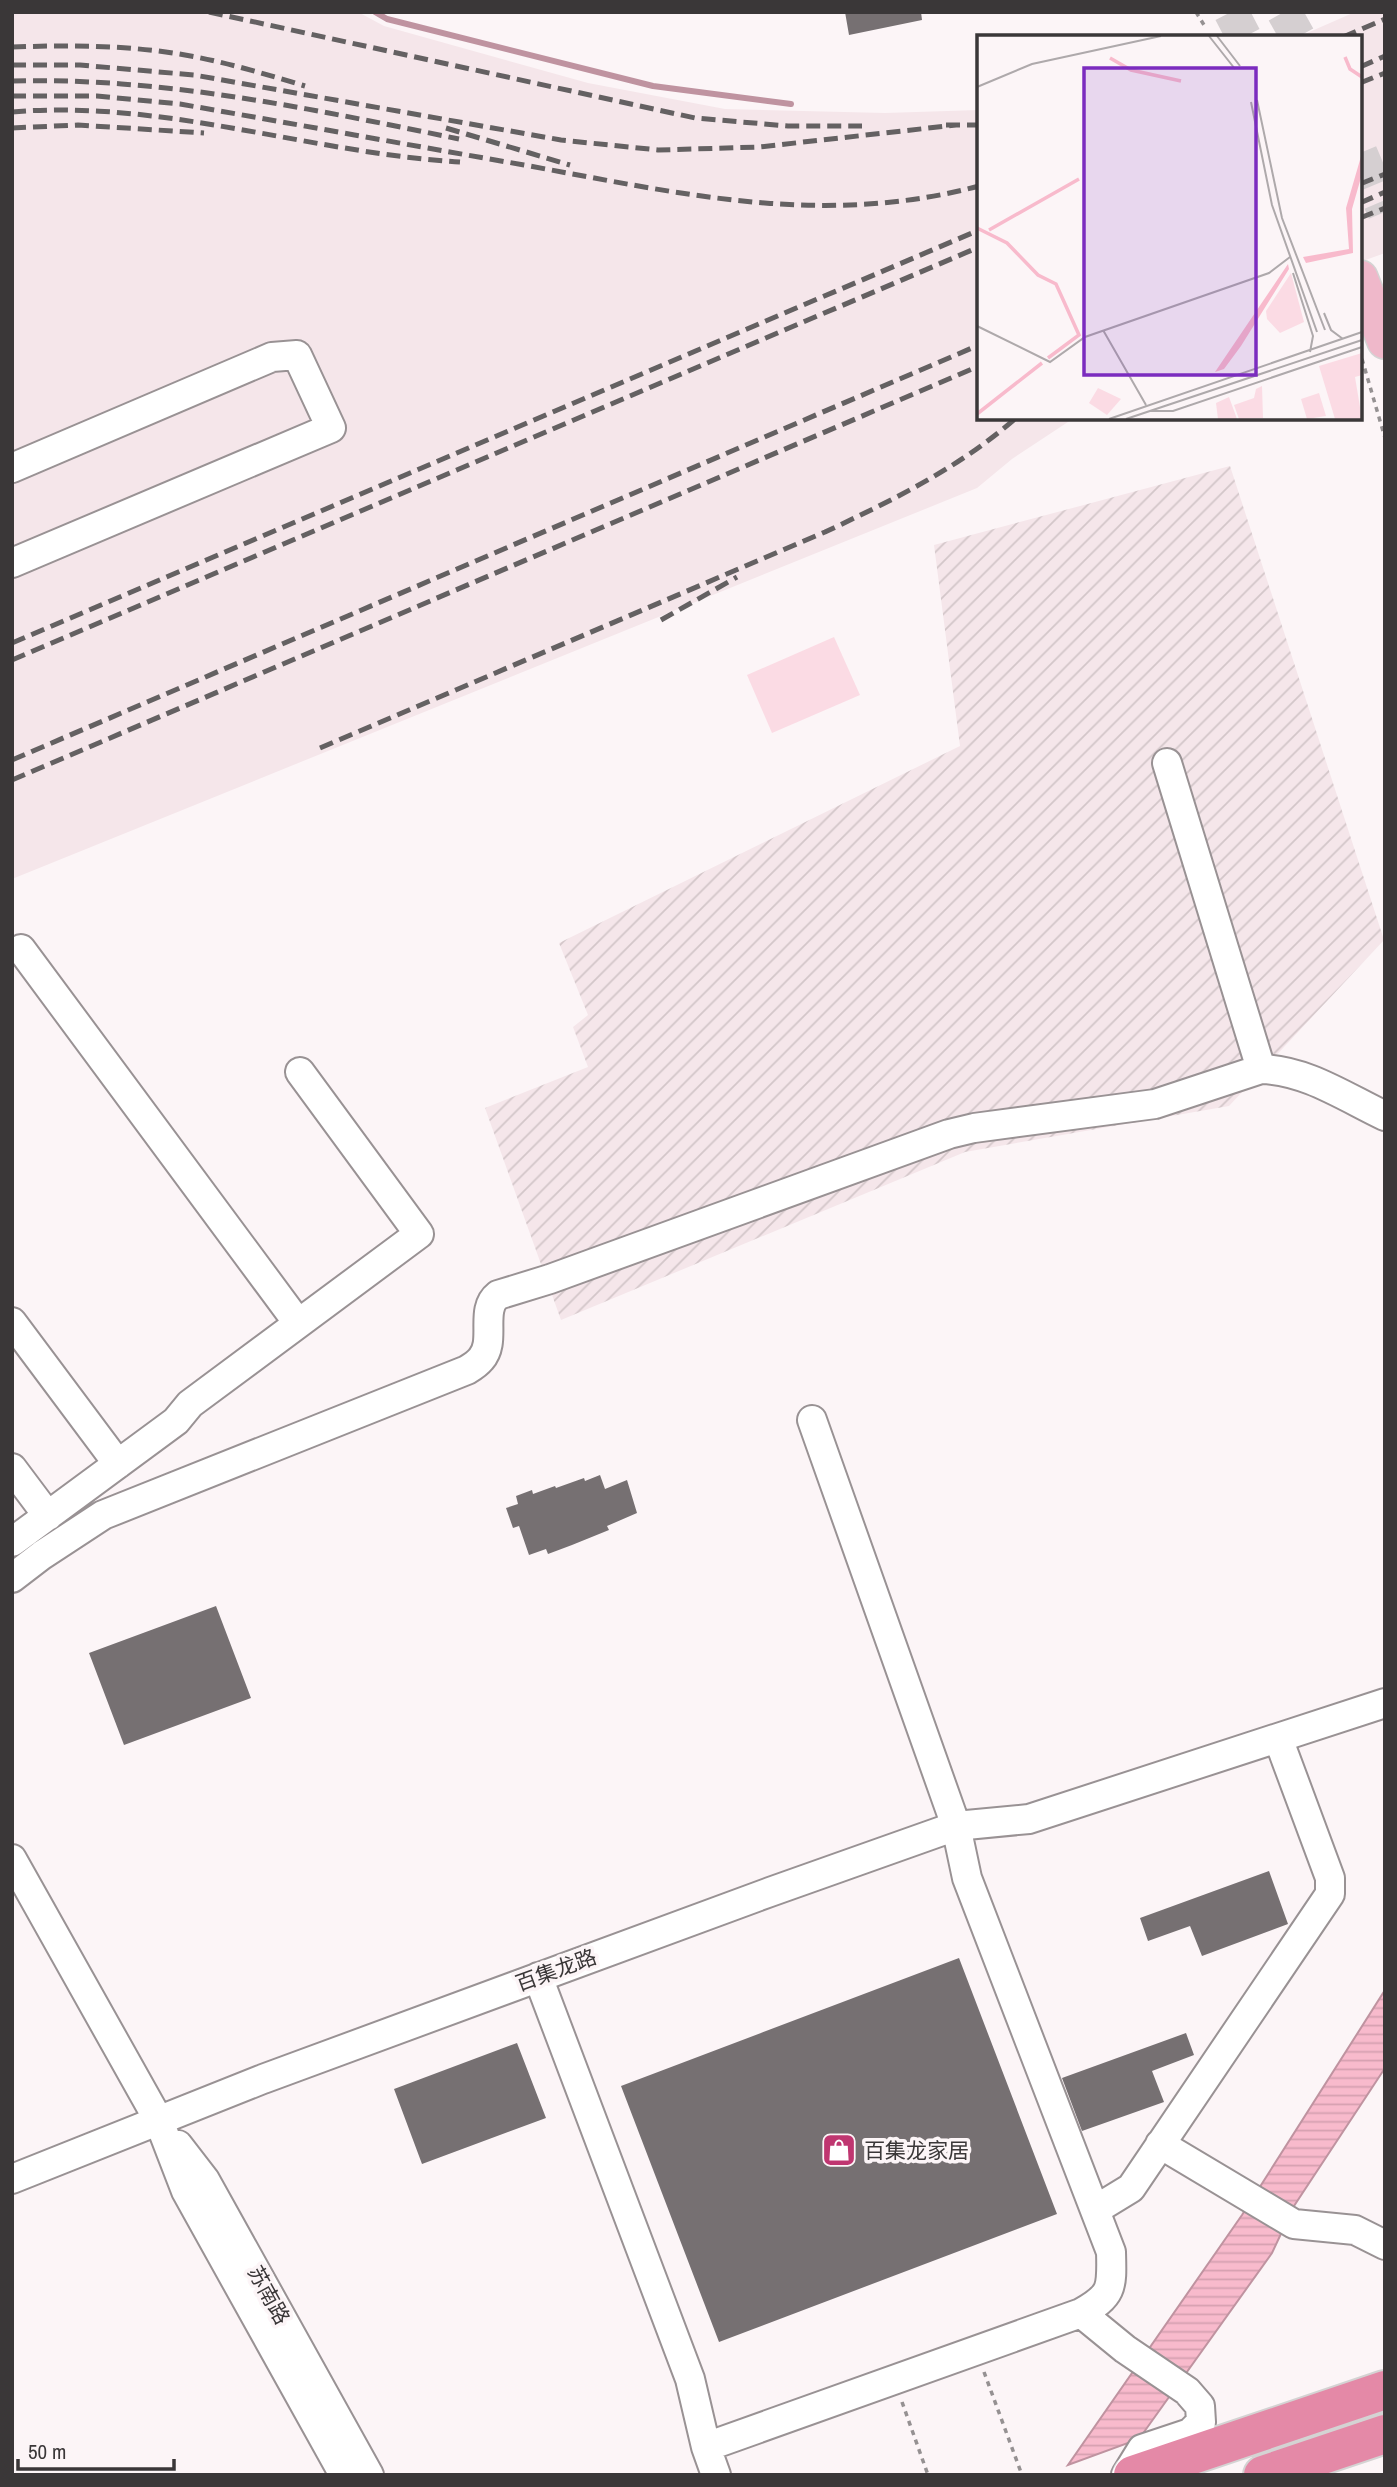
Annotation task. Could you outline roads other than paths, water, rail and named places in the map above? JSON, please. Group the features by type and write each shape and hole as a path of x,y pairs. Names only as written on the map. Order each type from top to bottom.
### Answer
{"highway":[{"path":"1133,2475 1385,2390"},
{"path":"1263,2475 1385,2434"},
{"path":"1340,2475 1385,2459"}],"main road":[{"path":"1362,283 1385,341"}],"street":[{"path":"12,468 272,357 297,355 331,428 12,563"},
{"path":"1167,763 1261,1069"},
{"path":"21,949 299,1323"},
{"path":"12,1578 103,1515 467,1370 482,1359 486,1351 489,1309 491,1300 498,1295 550,1279 949,1135 974,1128 1155,1104 1261,1069 1302,1076 1385,1116"},
{"path":"12,1542 176,1421 190,1404 419,1234 300,1072"},
{"path":"12,1322 118,1464"},
{"path":"706,2447 1080,2314 1102,2301 1112,2280 1111,2252 967,1878 956,1826 812,1420"},
{"path":"12,1468 48,1516"},
{"name":"百集龙路","path":"159,2121 262,2079 956,1826 1029,1819 1385,1703"},
{"path":"1095,2210 1131,2188 1330,1894 1330,1878 1278,1738"},
{"path":"12,1859 159,2121 12,2179"},
{"path":"538,1977 690,2379 706,2447 716,2475"},
{"name":"苏南路","path":"159,2121 186,2191 344,2475"},
{"name":"苏南路","path":"159,2121 205,2180 369,2475"},
{"path":"1160,2144 1294,2224 1355,2230 1385,2245"},
{"path":"1080,2314 1125,2349 1187,2390 1200,2406 1201,2422 1190,2433 1142,2449 1126,2475"}],"waterway":[{"path":"375,12 387,19 653,86 791,104"}],"tunnel":[{"path":"1231,12 1243,35"},
{"path":"1284,12 1297,35"},
{"path":"1362,158 1385,212"}],"railway":[{"path":"209,12 695,118 788,126 862,126"},
{"path":"1348,35 1385,19"},
{"path":"12,47 99,46 142,49 200,58 305,86"},
{"path":"1362,66 1385,56"},
{"path":"12,65 80,65 194,75 561,140 658,150 759,147 956,125"},
{"path":"1362,82 1385,73"},
{"path":"12,81 125,84 237,97 459,139"},
{"path":"12,96 97,96 180,104 638,186 750,202 863,204 920,198 977,186"},
{"path":"12,112 68,110 125,113 348,149 460,162"},
{"path":"12,128 78,125 204,133"},
{"path":"946,125 977,125"},
{"path":"446,128 570,165"},
{"path":"1362,183 1385,174"},
{"path":"1362,202 1385,192"},
{"path":"1362,217 1385,208"},
{"path":"12,643 977,231"},
{"path":"12,660 977,248"},
{"path":"12,760 977,346"},
{"path":"12,780 977,367"},
{"path":"320,748 825,532 948,468 1014,420"},
{"path":"661,620 737,577"}],"place":[{"name":"百集龙家居","path":"839,2150"}]}
